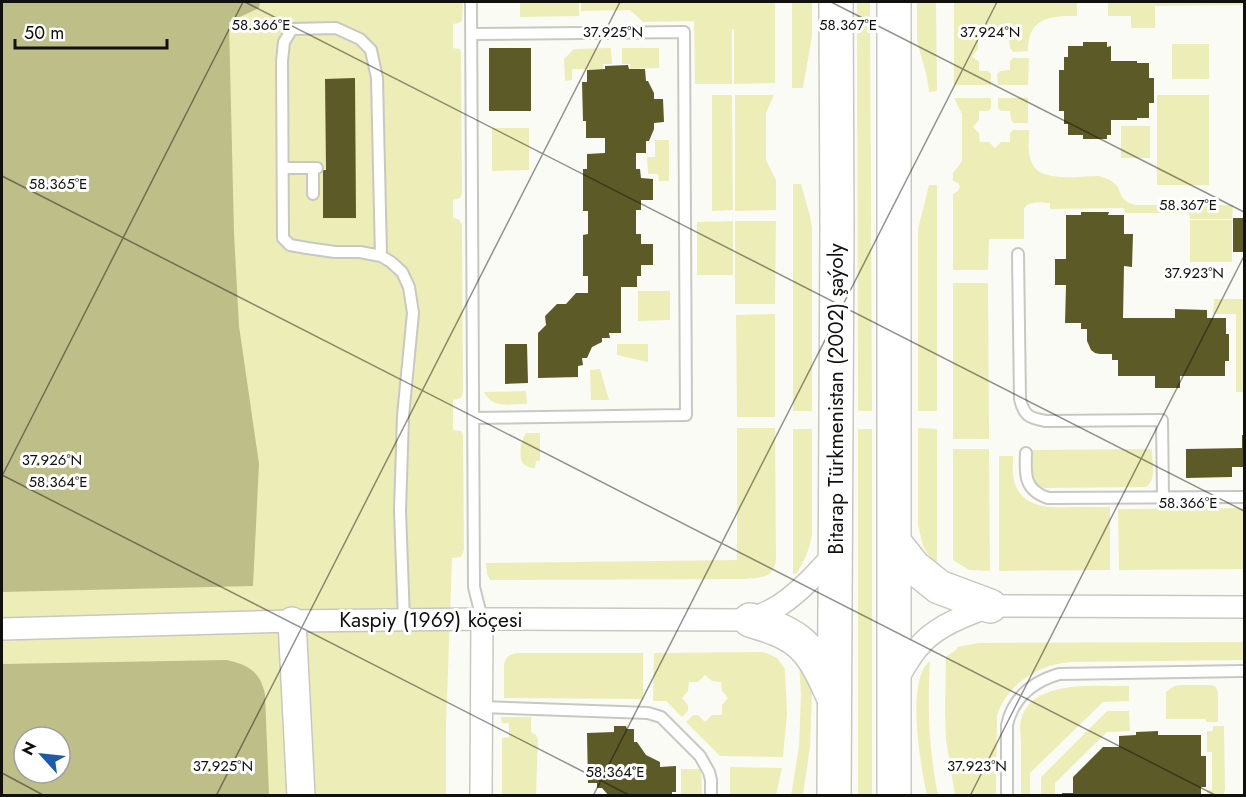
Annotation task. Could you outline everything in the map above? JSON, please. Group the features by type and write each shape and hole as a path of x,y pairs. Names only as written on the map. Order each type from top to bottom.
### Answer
{"main road":[{"name":"Bitarap Türkmenistan (2002) şaýoly","path":"834,795 836,2"},
{"path":"894,2 894,795"},
{"path":"894,542 914,567 939,587 990,606"},
{"path":"750,620 773,627 799,641 817,664 834,697"}],"street":[{"name":"Kaspiy (1969) köçesi","path":"2,629 292,621 750,620 778,606 796,593 835,553"},
{"path":"893,686 916,649 938,629 990,606 1245,607"},
{"path":"481,795 482,619"},
{"path":"292,621 301,795"},
{"path":"819,795 833,746"},
{"path":"893,751 906,795"}],"lane":[{"path":"471,2 474,587 482,619"},
{"path":"381,256 377,78 371,50 360,39 336,28 292,29 284,42 282,61 283,238 290,244 307,248 381,256 402,273 409,287 413,313 403,428 400,511 404,620"},
{"path":"471,34 684,32 686,416 473,418"},
{"path":"283,168 315,168 313,194"},
{"path":"1018,254 1020,399 1023,411 1033,419 1046,421 1162,420 1163,497"},
{"path":"1026,453 1025,467 1028,483 1036,493 1043,496 1054,498 1245,497"},
{"path":"1007,795 1007,725 1010,715 1025,692 1048,678 1059,674 1245,671"},
{"path":"481,707 648,713 661,717 700,756 709,772 711,795"}],"green space":[{"path":"2,2 463,2 462,21 453,24 453,48 460,49 461,53 462,194 460,198 453,200 453,218 458,219 462,224 463,392 461,398 453,400 453,430 461,431 463,435 464,550 461,557 452,558 446,795 2,796"},
{"path":"2,2 260,2 259,8 229,22 234,233 239,326 259,464 253,586 2,592"},
{"path":"520,2 579,2 579,16 520,17"},
{"path":"581,2 775,2 775,83 734,84 734,29 732,29 732,84 695,84 694,21 643,22 630,10 581,11"},
{"path":"792,2 812,2 812,36 803,88 792,88"},
{"path":"857,2 870,2 872,411 858,411"},
{"path":"917,2 936,2 937,91 929,92 917,41"},
{"path":"954,2 1077,2 1077,16 1050,18 1036,25 1029,40 1028,51 1013,52 1009,39 1000,39 994,33 987,40 978,40 978,49 972,56 979,62 979,71 988,71 991,74 991,85 954,85"},
{"path":"1108,2 1244,2 1244,5 1155,6 1155,28 1131,28 1131,16 1108,16"},
{"path":"1172,44 1209,44 1209,79 1172,79"},
{"path":"611,48 612,64 603,64 603,69 572,69 572,80 565,81 564,59 574,49"},
{"path":"622,48 659,48 659,68 630,69 630,64 622,64"},
{"path":"1013,58 1029,58 1028,85 998,85 997,74 1000,71 1010,70 1010,61"},
{"path":"712,95 732,95 733,210 712,211"},
{"path":"735,95 774,95 766,113 766,160 776,180 776,210 735,211"},
{"path":"1157,95 1209,95 1209,185 1157,185"},
{"path":"954,98 991,98 991,108 988,111 979,111 979,120 973,127 979,133 980,142 989,142 995,148 1001,142 1010,142 1010,133 1013,130 1029,130 1030,159 1036,169 1043,173 1062,177 1099,176 1117,186 1123,198 1135,205 1233,205 1232,219 1190,219 1189,213 1125,213 1124,208 1050,209 1050,203 1032,203 1024,209 1024,239 989,239 988,270 953,270 953,194 960,187 953,181 953,173 962,161 962,114"},
{"path":"998,98 1028,98 1028,123 1014,123 1011,120 1010,111 1001,111 998,108"},
{"path":"1121,126 1150,126 1150,158 1121,158"},
{"path":"492,128 529,128 529,170 492,171"},
{"path":"655,140 669,140 669,181 659,181 658,174 648,174 647,157 655,157"},
{"path":"793,184 801,184 812,228 812,411 793,411"},
{"path":"929,185 937,185 937,411 918,411 918,229"},
{"path":"1190,220 1232,220 1232,262 1190,262"},
{"path":"733,221 733,275 697,275 697,222"},
{"path":"735,221 776,221 775,304 735,304"},
{"path":"953,283 988,283 989,439 953,439"},
{"path":"638,291 670,291 670,320 638,321"},
{"path":"1214,299 1244,299 1244,392 1236,392 1236,314 1213,314"},
{"path":"775,314 775,417 737,417 736,315"},
{"path":"617,344 648,344 648,362 617,355"},
{"path":"600,369 609,400 591,400 590,370"},
{"path":"526,391 527,404 508,405 492,401 484,392"},
{"path":"737,428 775,428 776,559 775,566 769,574 761,578 744,579 490,580 486,563 737,560"},
{"path":"918,428 937,429 937,564 934,564 923,546 918,525"},
{"path":"793,429 812,429 812,534 802,565 796,574 793,574"},
{"path":"858,429 872,429 872,796 858,795"},
{"path":"526,433 540,433 540,461 536,461 535,468 525,465 521,459 522,443"},
{"path":"953,449 989,449 990,571 969,570 953,560"},
{"path":"1152,449 1153,475 1146,487 1044,488 1036,486 1032,478 1032,450"},
{"path":"999,456 1013,456 1015,484 1019,492 1032,503 1047,507 1110,507 1110,570 999,571"},
{"path":"1244,508 1244,569 1119,570 1118,509"},
{"path":"1244,642 1244,660 1070,662 1035,672 1016,685 1008,694 997,715 996,795 955,795 946,740 945,714 946,657 957,647 979,643"},
{"path":"762,652 777,658 785,669 787,714 783,757 720,756 686,722 693,715 698,715 705,722 712,715 722,715 722,705 728,698 722,691 721,682 712,681 705,675 698,682 689,682 688,691 682,698 688,705 688,711 682,717 666,701 653,701 654,653"},
{"path":"517,653 643,653 643,699 504,698 504,664 508,656"},
{"path":"227,660 247,667 257,675 263,686 269,795 2,795 2,664"},
{"path":"930,661 930,729 938,795 927,795 917,725 918,686 922,671"},
{"path":"799,662 811,686 810,747 803,795 791,796 799,746 801,694"},
{"path":"1180,685 1216,687 1218,722 1206,722 1206,719 1166,719 1166,692"},
{"path":"1084,686 1129,686 1129,701 1103,702 1030,773 1030,795 1021,795 1020,726 1027,707 1038,697 1052,691"},
{"path":"1107,711 1129,711 1130,731 1107,732 1055,783 1055,795 1041,795 1041,777"},
{"path":"501,717 531,717 531,732 538,739 536,795 502,795 502,738 509,737 509,723 502,723"},
{"path":"1213,726 1224,726 1225,790 1223,795 1207,795 1207,790 1212,790 1212,752 1207,752 1207,731 1213,731"},
{"path":"730,767 782,768 776,795 730,795"},
{"path":"681,769 701,769 702,795 681,795"}],"building":[{"path":"1083,42 1107,42 1107,47 1111,46 1111,61 1149,63 1149,78 1154,78 1154,103 1149,103 1149,118 1111,120 1111,135 1107,135 1107,139 1083,139 1083,135 1068,135 1068,124 1064,124 1064,111 1059,111 1059,70 1064,70 1064,57 1068,57 1068,46 1083,46"},
{"path":"489,48 531,48 531,111 489,111"},
{"path":"628,65 629,69 645,69 646,81 654,93 654,99 663,99 664,122 654,123 649,141 646,141 646,153 636,153 636,169 640,169 641,178 653,179 653,200 641,200 641,210 636,210 636,234 641,234 641,244 653,244 653,265 641,265 641,276 637,276 637,287 621,287 621,333 609,333 610,338 602,338 602,342 592,347 587,358 582,358 583,365 578,366 578,377 538,378 538,333 546,325 545,316 557,304 566,304 576,293 588,293 588,276 583,276 583,235 588,234 588,211 583,211 583,169 587,169 587,154 605,153 605,138 586,138 582,82 587,82 587,70"},
{"path":"355,78 356,218 323,218 323,170 326,170 325,79"},
{"path":"1081,212 1109,212 1108,215 1124,215 1124,234 1133,234 1132,267 1124,266 1123,318 1175,318 1175,309 1207,310 1207,318 1226,318 1226,334 1229,334 1229,361 1225,361 1225,376 1180,376 1180,388 1155,388 1155,376 1118,376 1118,360 1112,360 1112,354 1100,354 1091,350 1087,341 1087,329 1081,329 1081,323 1065,323 1066,285 1055,285 1055,259 1066,259 1066,215 1081,215"},
{"path":"1233,218 1244,218 1244,252 1233,252"},
{"path":"505,344 527,344 528,383 505,384"},
{"path":"1242,435 1244,435 1244,467 1232,467 1232,477 1186,478 1186,449 1242,448"},
{"path":"614,726 634,729 634,742 637,742 646,755 660,762 660,767 676,766 676,792 672,792 672,796 609,796 602,788 597,788 597,783 588,783 587,733 614,732"},
{"path":"1158,731 1158,735 1201,735 1201,756 1206,756 1206,787 1201,787 1201,796 1062,796 1062,793 1073,793 1073,777 1103,747 1119,747 1119,736 1136,735 1136,732"}]}
